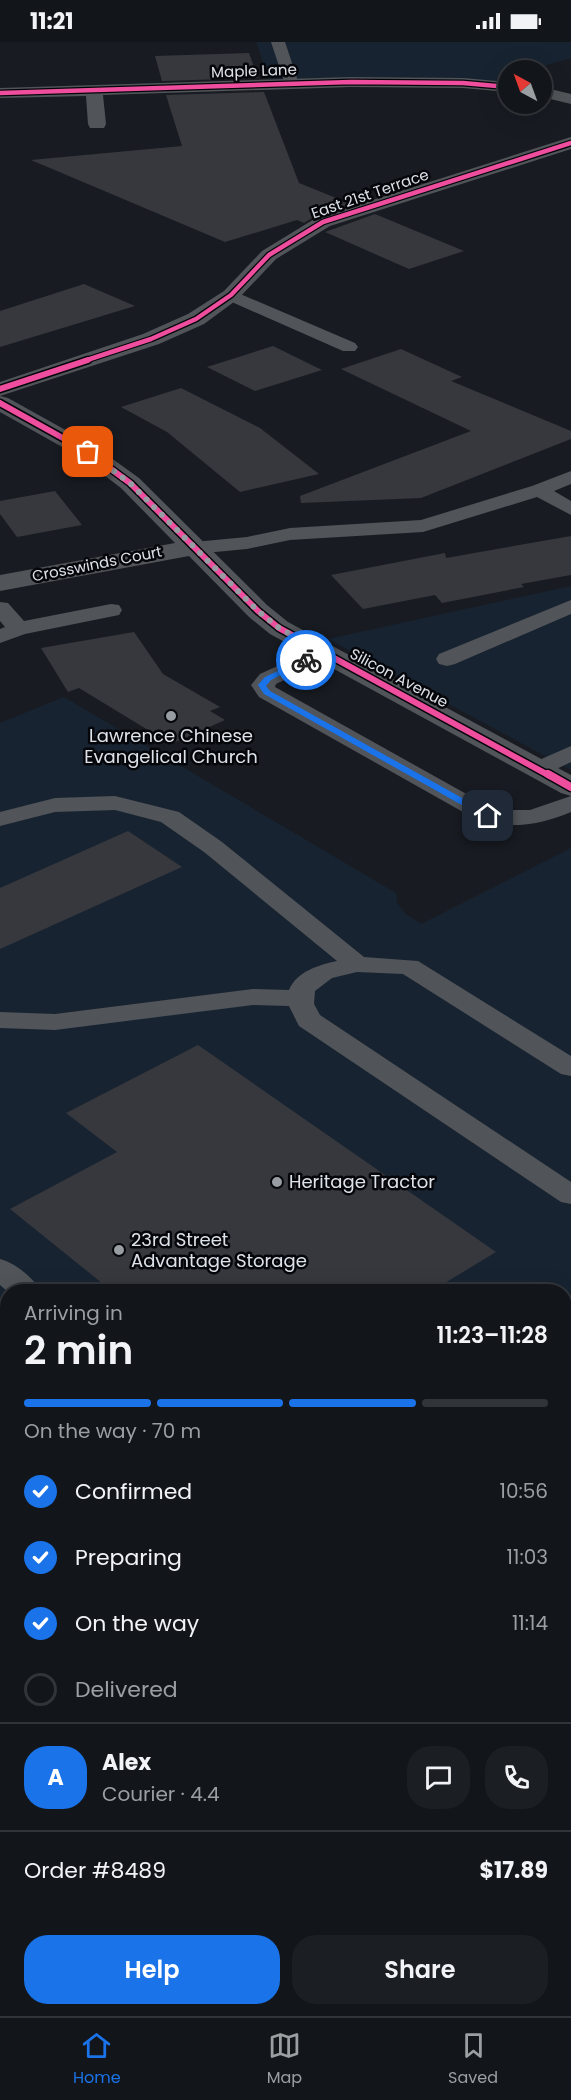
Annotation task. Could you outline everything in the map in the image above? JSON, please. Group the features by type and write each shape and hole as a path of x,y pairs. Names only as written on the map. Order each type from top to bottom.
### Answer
{"street":[{"name":"Maple Lane","path":"0,93 414,82 498,86"},
{"path":"94,90 97,124"},
{"path":"552,94 571,99"},
{"name":"East 21st Terrace","path":"0,388 152,339 196,319 231,295 269,255 323,222 571,143"},
{"name":"Silicon Avenue","path":"0,403 88,452 130,483 272,623 571,786"},
{"name":"Crosswinds Court","path":"0,583 161,552 194,548"}],"lane":[{"path":"278,42 292,84"},
{"path":"231,295 349,347"},
{"path":"194,548 247,543 290,534 423,526 539,490 571,477"},
{"path":"539,490 571,509"},
{"path":"447,659 571,606"},
{"path":"0,608 9,633 111,610"},
{"path":"323,652 268,679 262,685 267,692 488,816 505,820 530,819 555,812 571,803"},
{"path":"538,769 571,753"},
{"path":"0,819 54,805 115,803 170,817 222,854 357,964"},
{"path":"571,1068 409,967 357,964 323,972 303,988 301,1004 309,1020 571,1195"},
{"path":"0,1020 55,1022 253,997 302,998"},
{"path":"0,1269 18,1284"}],"shaded area":[{"path":"256,42 571,42 571,58 552,63 552,60 498,60 498,80 494,81 398,77 269,79"},
{"path":"571,586 571,770 328,639"},
{"path":"64,697 396,893 397,903 406,914 421,924 571,848 571,1284 0,1284 0,723"}],"building":[{"path":"249,53 258,78 162,81 155,56"},
{"path":"264,92 299,183 351,204 315,216 304,223 297,220 225,242 31,160 182,146 166,95"},
{"path":"375,214 464,251 409,269 325,232"},
{"path":"84,284 135,306 0,347 0,311"},
{"path":"273,346 322,370 255,391 207,367"},
{"path":"401,349 462,377 451,381 571,431 571,439 421,498 301,503 300,496 471,431 341,369"},
{"path":"181,388 260,428 319,474 240,492 167,432 121,407"},
{"path":"55,491 82,525 17,537 0,514 0,501"},
{"path":"571,536 571,575 521,584 524,587 442,603 435,595 363,609 331,575 445,553 446,558"},
{"path":"134,632 163,674 220,707 210,711 225,720 171,744 79,688 68,692 41,648"},
{"path":"128,831 182,867 0,949 0,888"},
{"name":"Heritage Tractor","path":"198,1045 496,1252 443,1284 103,1284 10,1209 117,1152 66,1113"}],"cycle path":[{"path":"0,93 351,82 463,83 498,86"},
{"path":"0,389 151,339 196,319 231,295 269,255 323,222 571,143"},
{"path":"0,403 88,452 130,483 258,611 279,628 571,787"}],"way so far":[{"path":"88,452 130,483 159,510 258,611 279,628 323,652 306,660"}],"place":[{"name":"Lawrence Chinese Evangelical Church","path":"171,716"},
{"name":"Heritage Tractor","path":"277,1182"},
{"name":"23rd Street Advantage Storage","path":"119,1250"}],"route":[{"path":"306,660 268,679 262,685 267,692 488,816"}]}
